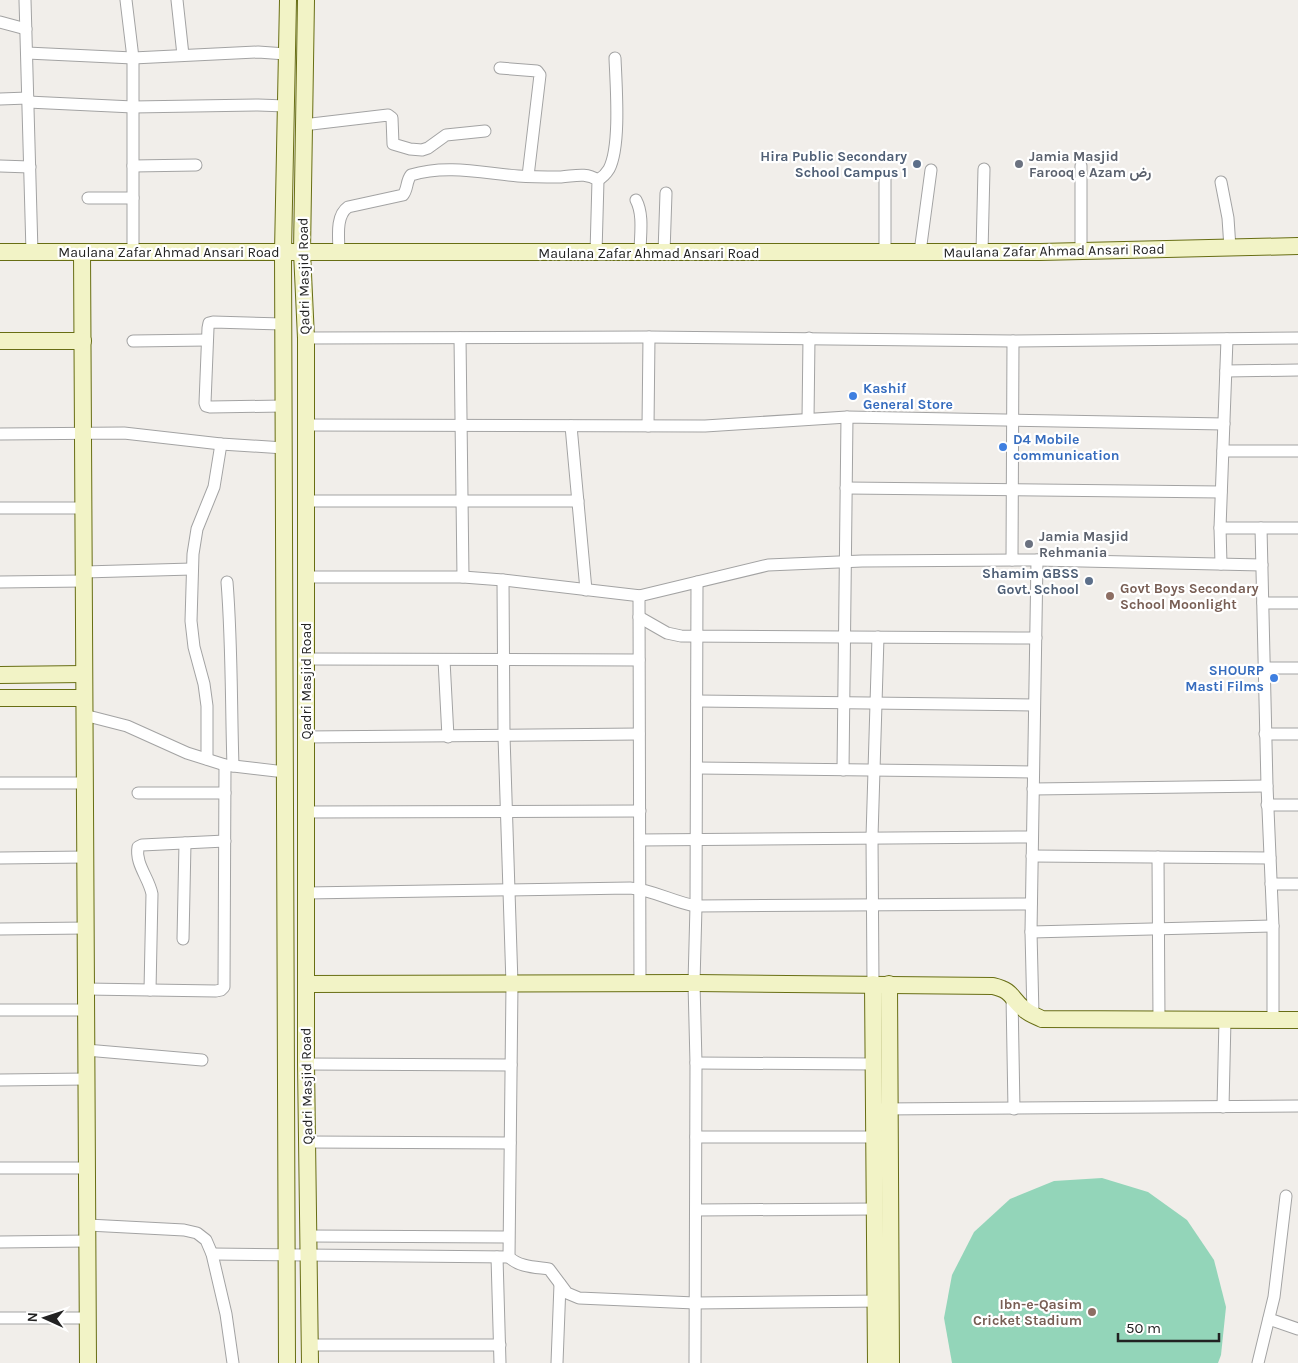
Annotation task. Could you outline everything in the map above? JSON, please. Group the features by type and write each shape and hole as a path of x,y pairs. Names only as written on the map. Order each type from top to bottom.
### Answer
{"street":[{"path":"25,0 32,252"},
{"path":"126,0 133,58 134,252"},
{"path":"178,0 183,55"},
{"name":"Qadri Masjid Road","path":"287,1363 283,252 288,0"},
{"name":"Qadri Masjid Road","path":"306,0 302,252 306,338 306,1064 310,1363"},
{"path":"0,22 26,30"},
{"path":"27,53 133,58 258,52 286,54"},
{"path":"598,180 609,170 613,158 617,115 615,58"},
{"path":"500,68 537,72 540,75 528,176"},
{"path":"0,99 133,107 286,106"},
{"path":"303,124 370,116 388,116 392,118 393,144 418,150 428,148 446,135 485,131"},
{"path":"0,166 30,167"},
{"path":"133,166 196,166"},
{"path":"1080,251 1081,166"},
{"path":"982,252 984,169"},
{"path":"338,252 340,218 343,210 348,207 403,195 406,191 408,178 411,175 448,170 561,177 582,174 590,175 598,180"},
{"path":"920,252 931,170"},
{"path":"885,174 885,252"},
{"path":"596,253 598,180"},
{"path":"1221,182 1228,218 1230,248"},
{"path":"664,253 666,193"},
{"path":"88,198 133,198"},
{"path":"636,200 639,205 640,218 640,253"},
{"name":"Maulana Zafar Ahmad Ansari Road","path":"0,252 982,252 1298,246"},
{"path":"82,252 88,1363"},
{"path":"283,324 213,322 208,325 206,406 284,406"},
{"path":"306,338 649,337 1013,340 1298,338"},
{"path":"648,426 649,337"},
{"path":"460,338 463,578"},
{"path":"808,419 810,338"},
{"path":"1221,564 1220,528 1227,339"},
{"path":"133,341 207,340"},
{"path":"1012,560 1013,340"},
{"path":"0,341 83,341"},
{"path":"1226,371 1298,370"},
{"path":"306,425 705,426 847,417 1224,424"},
{"path":"843,770 847,417"},
{"path":"571,426 586,590"},
{"path":"0,434 132,433 221,444 284,448"},
{"path":"207,759 207,706 204,684 194,647 191,621 192,554 197,529 214,487 221,444"},
{"path":"1223,451 1298,451"},
{"path":"846,488 1221,492"},
{"path":"306,501 578,501"},
{"path":"0,508 84,508"},
{"path":"1220,528 1298,528"},
{"path":"1261,528 1267,805 1273,926 1273,1019"},
{"path":"306,577 503,580 641,596 768,565 1012,560 1262,565"},
{"path":"1033,1015 1031,904 1037,560"},
{"path":"0,582 192,569"},
{"path":"500,1363 503,1257 508,1237 512,984 504,736 503,580"},
{"path":"86,989 216,991 224,987 225,793 229,766 232,665 228,582"},
{"path":"695,1363 696,1063 694,982 697,839 697,582"},
{"path":"640,983 639,596 641,596"},
{"path":"1263,603 1298,603"},
{"path":"639,618 667,633 681,636 1036,638"},
{"path":"876,1363 884,1301 881,984 873,904 872,837 878,637"},
{"path":"306,659 639,660"},
{"path":"444,660 448,737"},
{"path":"1264,668 1298,668"},
{"path":"0,674 84,674"},
{"path":"0,698 84,698"},
{"path":"697,701 1034,705"},
{"path":"84,715 127,726 188,753 229,766 285,772"},
{"path":"306,737 639,734"},
{"path":"1266,734 1298,734"},
{"path":"696,768 1033,772"},
{"path":"0,783 85,782"},
{"path":"1033,789 1267,786"},
{"path":"138,794 225,793"},
{"path":"1267,805 1298,805"},
{"path":"306,812 640,810"},
{"path":"640,840 1032,837"},
{"path":"150,990 152,894 150,886 141,870 138,847 142,845 225,842"},
{"path":"183,939 186,843"},
{"path":"1032,856 1270,858"},
{"path":"0,858 86,857"},
{"path":"1158,857 1159,1020"},
{"path":"1271,884 1298,884"},
{"path":"306,893 640,889 696,906 1031,904"},
{"path":"1031,932 1273,926"},
{"path":"0,929 86,928"},
{"path":"306,984 694,982 992,986 1003,988 1012,995 1022,1008 1042,1019 1298,1020"},
{"path":"881,984 874,1064 883,1109 875,1138 875,1209 892,1363"},
{"path":"1012,995 1014,1109"},
{"path":"0,1010 86,1010"},
{"path":"1223,1107 1225,1019"},
{"path":"86,1050 202,1060"},
{"path":"696,1063 874,1064"},
{"path":"306,1064 511,1064"},
{"path":"0,1080 86,1079"},
{"path":"883,1109 1298,1106"},
{"path":"696,1137 875,1138"},
{"path":"308,1142 510,1142"},
{"path":"0,1168 87,1168"},
{"path":"1258,1363 1274,1297 1286,1196"},
{"path":"696,1210 875,1209"},
{"path":"0,1242 88,1233 184,1230 197,1232 206,1240 212,1254 226,1314 233,1363"},
{"path":"309,1236 508,1237"},
{"path":"212,1254 503,1257 520,1264 549,1269 554,1273 567,1293 579,1298 696,1303 884,1301"},
{"path":"558,1363 560,1284"},
{"path":"0,1318 88,1318"},
{"path":"1269,1319 1298,1329"},
{"path":"310,1345 500,1345"}],"green space":[{"path":"1102,1178 1148,1192 1187,1220 1214,1260 1226,1307 1221,1355 1218,1363 952,1363 944,1318 952,1275 974,1232 1010,1199 1054,1181"}],"place":[{"name":"Hira Public Secondary School Campus 1","path":"917,164"},
{"name":"Jamia Masjid Farooq e Azam رض","path":"1019,164"},
{"name":"Kashif General Store","path":"853,396"},
{"name":"D4 Mobile communication","path":"1003,447"},
{"name":"Jamia Masjid Rehmania","path":"1029,544"},
{"name":"Shamim GBSS Govt. School","path":"1089,581"},
{"name":"Govt Boys Secondary School Moonlight","path":"1110,596"},
{"name":"SHOURP Masti Films","path":"1274,678"},
{"name":"Ibn-e-Qasim Cricket Stadium","path":"1092,1312"}]}
